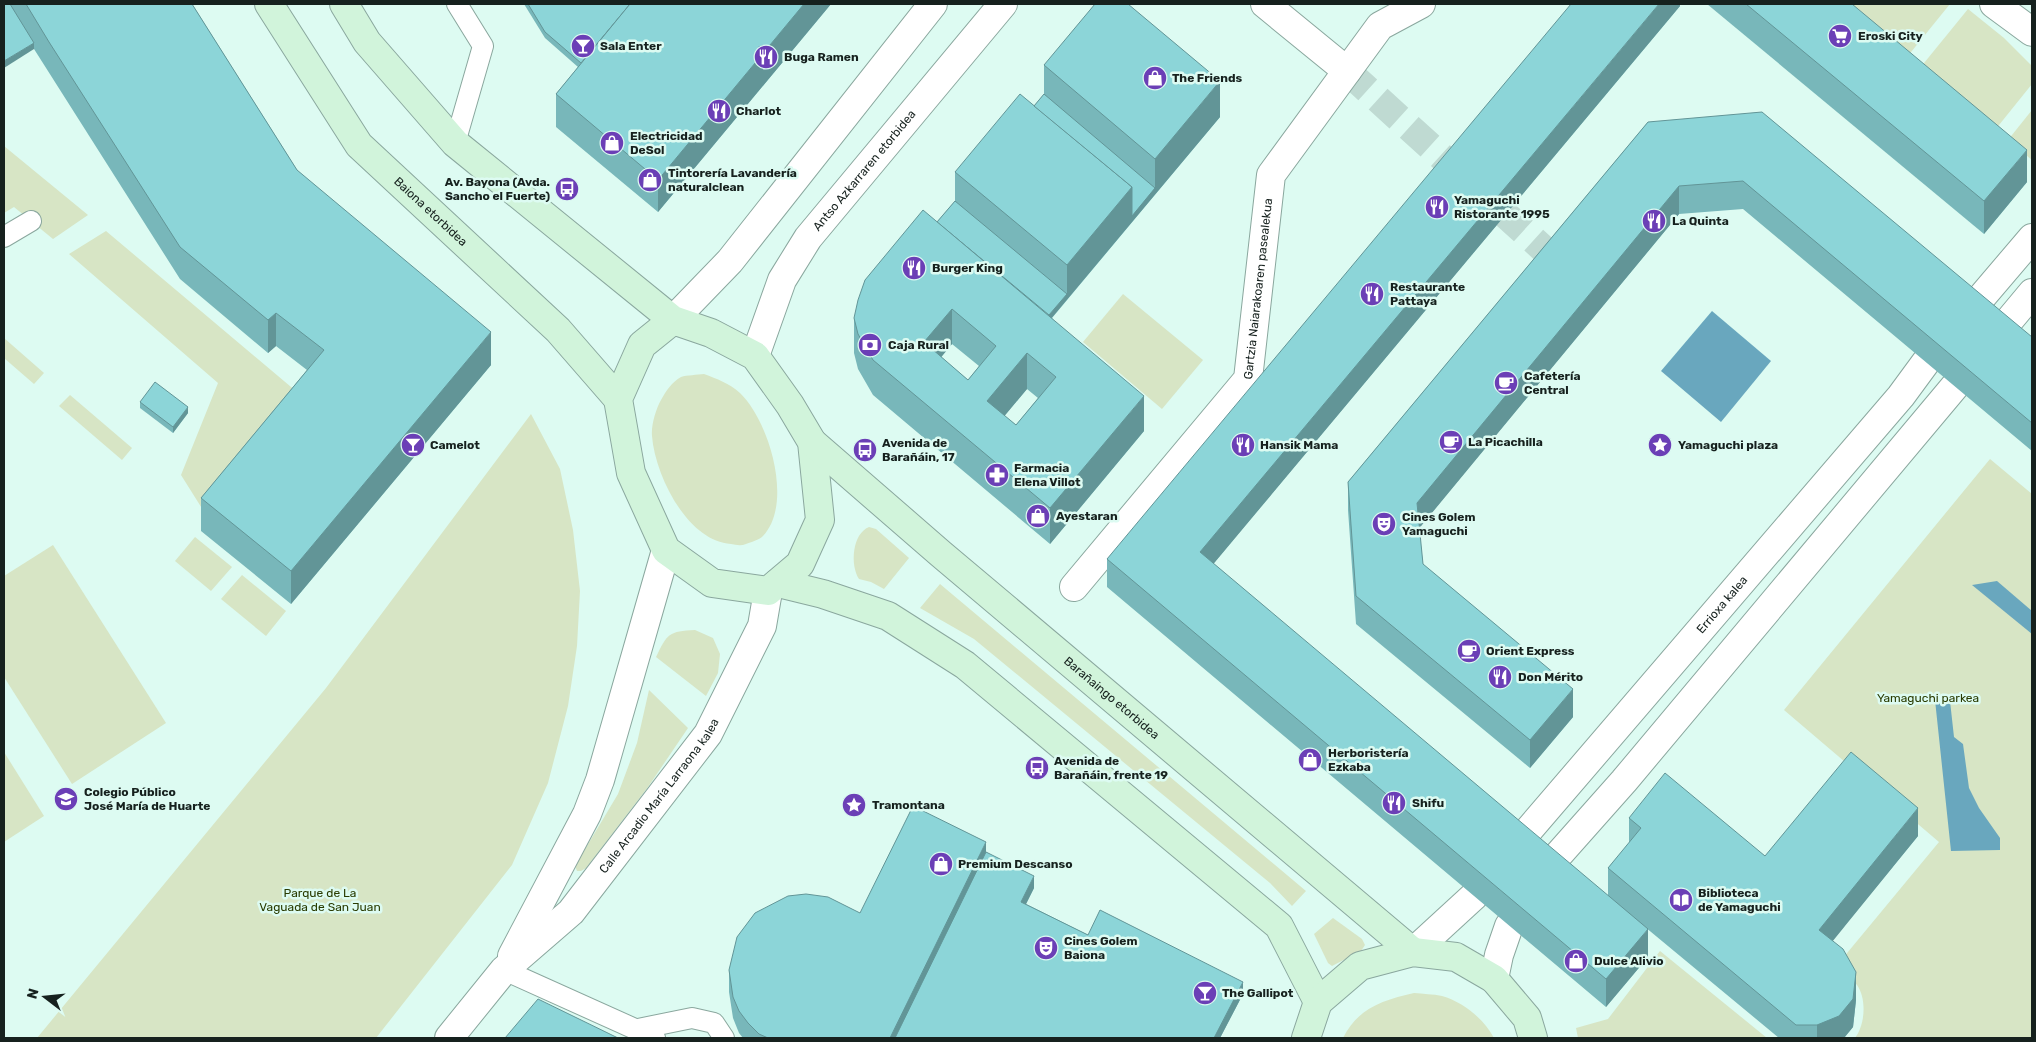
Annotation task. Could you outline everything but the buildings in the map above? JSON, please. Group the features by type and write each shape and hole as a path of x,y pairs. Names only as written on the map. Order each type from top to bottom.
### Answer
{"main road":[{"name":"Baiona etorbidea","path":"269,4 359,145 558,330 618,399"},
{"path":"344,4 367,42 455,143 673,320 711,333 755,356 790,405 812,442 820,520 800,564 773,587"},
{"path":"673,320 642,345 618,399 631,473 666,550 712,583 773,587 824,594 888,616 965,665 1279,926 1318,1002"},
{"name":"Barañaingo etorbidea","path":"812,442 941,554 1413,952"},
{"path":"1306,1038 1318,1002 1360,966 1413,952 1456,957 1494,979 1527,1018 1533,1038"}],"street":[{"name":"Antso Azkarraren etorbidea","path":"755,356 782,280 808,238 1003,4"},
{"path":"1265,4 1347,71"},
{"name":"Gartzia Naiarakoaren pasealekua","path":"1074,587 1248,379 1271,175 1380,26 1421,4"},
{"path":"1994,4 2032,32"},
{"path":"673,320 730,260 926,6"},
{"path":"1969,312 2032,238"},
{"path":"1997,335 2032,293"},
{"name":"Errioxa kalea","path":"1515,846 1901,396 1926,362"},
{"path":"1545,870 1630,774 1955,386"},
{"name":"Calle Arcadio María Larraona kalea","path":"504,970 587,814 600,780 666,550"},
{"name":"Calle Arcadio María Larraona kalea","path":"449,1038 504,970 571,912 708,734 762,626 773,587"},
{"path":"1413,952 1474,896"},
{"path":"1494,979 1499,955 1509,926"}],"lane":[{"path":"455,143 483,46 457,4"},
{"path":"4,236 30,221"},
{"path":"504,970 647,1034 692,1018 714,1023 724,1038"}],"green space":[{"path":"1841,4 1950,4 1907,57"},
{"path":"1968,9 2004,38 2032,66 2032,84 1995,130 1920,68"},
{"path":"2032,110 2032,160 2008,140"},
{"path":"4,146 88,215 53,239 14,207 4,213"},
{"path":"106,231 297,392 203,510 181,475 218,383 69,254"},
{"path":"1123,294 1203,360 1162,409 1083,342"},
{"path":"4,338 44,373 34,384 4,358"},
{"path":"704,374 732,387 751,406 768,442 774,463 777,504 772,522 763,536 744,545 735,545 715,540 687,519 667,487 654,452 653,422 657,408 665,393 681,377"},
{"path":"70,395 132,448 122,460 59,406"},
{"name":"Parque de La Vaguada de San Juan","path":"531,414 560,469 573,530 580,591 577,646 568,706 548,783 512,865 376,1038 37,1038 326,688"},
{"name":"Yamaguchi parkea","path":"1990,459 2032,494 2032,1038 1855,1038 1863,1019 1862,997 1857,985 1838,964 1939,842 1784,710"},
{"path":"869,527 876,529 909,558 884,589 871,582 859,579 854,566 856,543 863,531"},
{"path":"195,537 232,567 211,591 175,561"},
{"path":"53,545 166,723 72,784 4,677 4,576"},
{"path":"242,575 286,611 266,636 221,599"},
{"path":"940,584 1306,891 1292,906 1270,883 974,639 920,608"},
{"path":"695,630 713,638 720,654 718,673 706,696 656,657 663,643 670,635 679,631"},
{"path":"649,690 688,728 648,787 586,868 577,871 575,866 618,794 637,743"},
{"path":"4,752 44,816 4,842"},
{"path":"1333,918 1362,939 1365,945 1361,951 1332,966 1328,963 1314,934"},
{"path":"1660,951 1767,1038 1578,1038 1576,1028 1608,1019"},
{"path":"1414,993 1442,996 1458,1002 1485,1024 1494,1038 1343,1038 1356,1019 1364,1012 1382,1002"}],"water":[{"path":"1712,311 1771,361 1721,422 1661,371"},
{"path":"1997,581 2032,611 2032,634 1972,585"},
{"path":"1935,700 1950,701 1954,737 1963,744 1969,788 1979,808 2000,838 2000,850 1951,851"}],"tunnel":[{"path":"1347,71 1571,274"}],"place":[{"name":"Eroski City","path":"1840,36"},
{"name":"Sala Enter","path":"583,46"},
{"name":"Buga Ramen","path":"766,57"},
{"name":"The Friends","path":"1155,78"},
{"name":"Charlot","path":"719,111"},
{"name":"Electricidad DeSol","path":"612,143"},
{"name":"Tintorería Lavandería naturalclean","path":"650,180"},
{"name":"Av. Bayona (Avda. Sancho el Fuerte)","path":"567,189"},
{"name":"Yamaguchi Ristorante 1995","path":"1437,207"},
{"name":"La Quinta","path":"1654,221"},
{"name":"Burger King","path":"914,268"},
{"name":"Restaurante Pattaya","path":"1372,294"},
{"name":"Caja Rural","path":"870,345"},
{"name":"Cafetería Central","path":"1506,383"},
{"name":"La Picachilla","path":"1451,442"},
{"name":"Camelot","path":"413,445"},
{"name":"Hansik Mama","path":"1243,445"},
{"name":"Yamaguchi plaza","path":"1660,445"},
{"name":"Avenida de Barañáin, 17","path":"865,450"},
{"name":"Farmacia Elena Villot","path":"997,475"},
{"name":"Ayestaran","path":"1038,516"},
{"name":"Cines Golem Yamaguchi","path":"1384,524"},
{"name":"Orient Express","path":"1469,651"},
{"name":"Don Mérito","path":"1500,677"},
{"name":"Herboristería Ezkaba","path":"1310,760"},
{"name":"Avenida de Barañáin, frente 19","path":"1037,768"},
{"name":"Colegio Público José María de Huarte","path":"66,799"},
{"name":"Shifu","path":"1394,803"},
{"name":"Tramontana","path":"854,805"},
{"name":"Premium Descanso","path":"941,864"},
{"name":"Biblioteca de Yamaguchi","path":"1681,900"},
{"name":"Cines Golem Baiona","path":"1046,948"},
{"name":"Dulce Alivio","path":"1576,961"},
{"name":"The Gallipot","path":"1205,993"}]}
